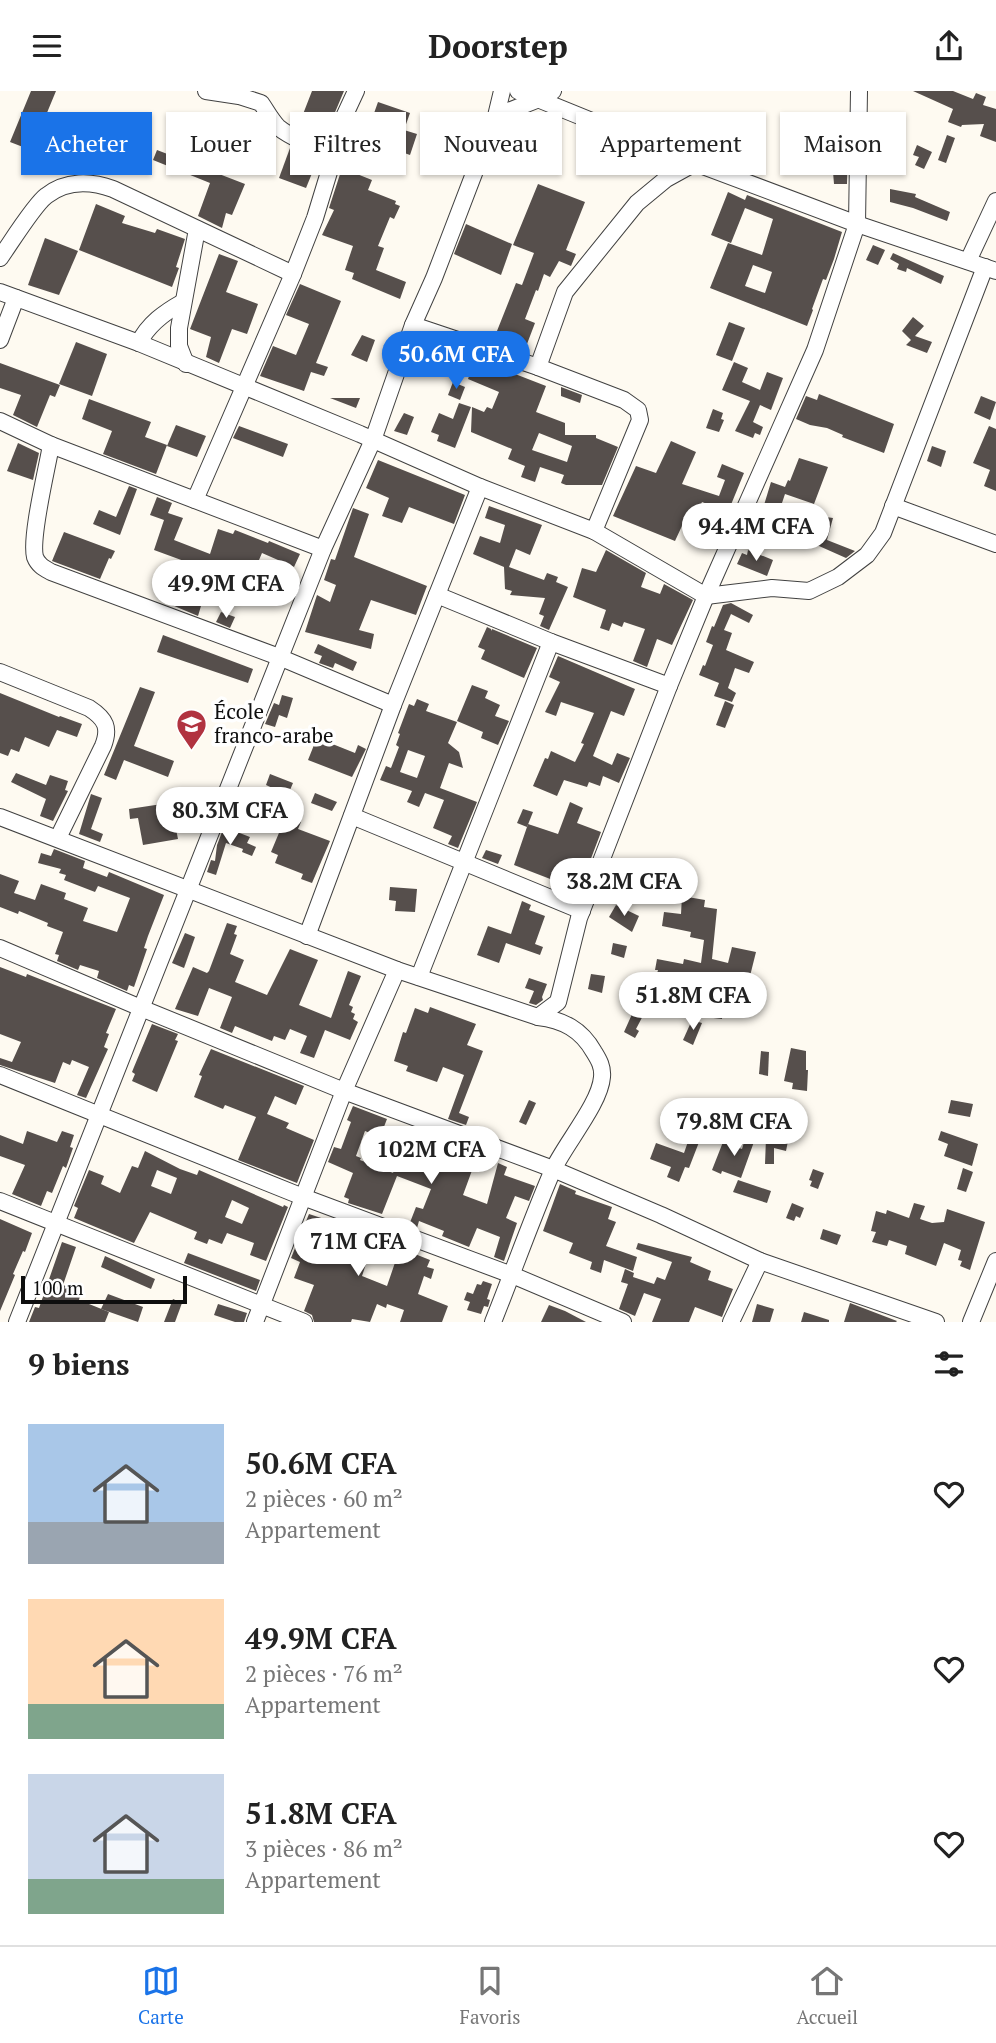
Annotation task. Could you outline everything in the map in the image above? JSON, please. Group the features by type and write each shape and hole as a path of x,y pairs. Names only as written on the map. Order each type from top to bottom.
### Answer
{"street":[{"path":"206,91 239,96 261,103 274,124 290,135"},
{"path":"346,112 356,91"},
{"path":"497,112 502,91"},
{"path":"518,91 546,95 583,112"},
{"path":"538,1017 558,1002 582,911 669,686 815,350 856,224 859,91"},
{"path":"506,112 546,95"},
{"path":"195,500 293,274 328,175"},
{"path":"17,1322 279,657 323,549 373,440 413,325 473,175"},
{"path":"538,367 565,292 637,203 673,175"},
{"path":"0,292 139,343 480,487 594,531 706,596 772,588 809,591 838,577 867,555 883,533 990,269 856,224 727,175"},
{"path":"0,258 45,196 72,183 94,182 293,274"},
{"path":"968,261 996,201"},
{"path":"186,364 179,346 179,328 197,229"},
{"path":"0,340 16,298"},
{"path":"139,343 145,331 162,315 183,302"},
{"path":"413,325 538,367 624,401 638,410 640,420 594,531"},
{"path":"0,421 51,445 323,549"},
{"path":"51,445 35,538 36,559 41,566 279,657 393,705"},
{"path":"307,936 393,705 480,487"},
{"path":"893,506 996,544"},
{"path":"437,595 551,642 669,686"},
{"path":"419,977 551,642"},
{"path":"0,672 89,708 107,724 108,735 58,838"},
{"path":"352,816 582,911"},
{"path":"0,817 397,970 538,1017 555,1019 577,1030 588,1041 601,1064 602,1077 598,1092 553,1169 493,1322"},
{"path":"0,948 344,1091 553,1169 760,1261 936,1322"},
{"path":"255,1322 344,1091 397,970"},
{"path":"0,1075 303,1197 512,1275 624,1322"},
{"path":"0,1201 304,1322"},
{"path":"732,1322 760,1261"},
{"path":"971,1322 996,1261"}],"building":[{"path":"31,91 56,91 47,112 22,112"},
{"path":"312,91 344,91 335,112 304,112"},
{"path":"913,91 953,91 973,99 976,93 986,97 983,105 996,109 996,142 980,136 984,124 961,127 948,122 953,109"},
{"path":"378,102 410,113 406,124 406,112 374,112"},
{"path":"21,115 21,146 10,142"},
{"path":"406,131 417,134 410,155 406,154"},
{"path":"947,135 955,138 946,163 938,160"},
{"path":"917,145 932,152 924,169 915,165 919,157 913,155"},
{"path":"290,148 290,175 311,175 306,188 279,178"},
{"path":"157,150 166,153 166,165 153,160"},
{"path":"190,175 222,175 245,184 232,215 226,213 222,228 198,216 210,183"},
{"path":"340,175 360,175 372,180 368,190 396,201 395,204 400,206 394,219 390,217 378,246 384,248 376,270 406,282 400,299 352,279 354,273 345,270 353,246 322,235 334,210 329,208"},
{"path":"833,175 847,175 847,184 834,184"},
{"path":"538,184 585,202 566,250 576,254 571,266 559,261 550,277 544,274 538,291 536,290 525,319 535,323 527,344 506,335 504,340 495,336 516,283 522,285 534,253 513,245"},
{"path":"890,189 916,194 915,197 950,212 947,221 890,202"},
{"path":"728,192 745,200 747,195 842,232 807,326 710,288 728,243 762,255 773,219 745,208 731,243 711,235","holes":["753,265 772,272 765,293 745,286"]},
{"path":"96,204 125,216 122,223 155,233 157,229 185,239 172,287 79,250"},
{"path":"466,224 512,244 501,275 454,254"},
{"path":"45,238 78,251 59,295 28,285"},
{"path":"873,245 885,250 878,265 866,260"},
{"path":"893,253 944,276 941,284 907,268 906,272 897,269 899,264 890,259"},
{"path":"219,254 238,261 226,292 258,304 247,334 232,329 219,363 206,357 211,337 190,329"},
{"path":"300,284 341,301 316,363 328,367 324,376 311,372 304,391 260,376 273,346 296,355 309,324 286,315"},
{"path":"913,317 924,326 915,336 932,342 927,353 906,345 911,340 902,331"},
{"path":"729,322 745,328 732,361 716,355"},
{"path":"362,335 375,340 367,362 351,355"},
{"path":"76,342 107,354 92,396 59,384"},
{"path":"476,357 506,367 505,370 546,386 536,412 565,423 565,435 596,435 596,438 618,447 602,485 566,485 561,483 564,475 540,467 535,482 521,477 525,466 508,459 512,449 471,432 472,407 484,412 487,407 492,409 499,392 468,379","holes":["539,433 572,446 567,462 532,450"]},
{"path":"734,362 748,368 742,382 760,390 767,372 783,378 771,410 760,405 753,422 763,427 760,435 755,433 753,438 735,431 750,401 722,390"},
{"path":"0,363 60,385 55,397 50,395 37,427 13,415 21,395 0,388"},
{"path":"453,382 465,387 460,400 448,395"},
{"path":"561,387 582,395 580,403 561,396"},
{"path":"819,394 894,424 884,453 842,437 843,435 827,428 796,419 806,396 817,400"},
{"path":"981,396 996,402 990,420 974,413"},
{"path":"330,398 360,398 356,408"},
{"path":"89,399 151,422 145,437 167,445 156,474 103,454 112,431 82,419"},
{"path":"459,403 471,407 455,448 437,441 439,435 431,432 439,413 453,419"},
{"path":"713,409 723,413 721,419 724,420 719,432 706,428"},
{"path":"404,413 414,417 407,435 394,431"},
{"path":"176,425 206,436 197,457 167,446"},
{"path":"239,426 288,444 283,457 233,438"},
{"path":"989,426 996,429 996,491 984,486 990,470 973,463"},
{"path":"671,441 696,452 682,484 719,496 725,480 717,477 722,464 744,473 728,512 702,502 695,518 687,515 675,541 613,516 636,466 656,473"},
{"path":"18,443 39,453 33,480 7,471"},
{"path":"932,446 946,451 941,467 927,461"},
{"path":"799,458 828,467 814,504 785,494 779,512 784,513 781,523 787,525 782,536 754,525 759,514 761,515 771,482 785,487"},
{"path":"378,460 465,495 454,524 409,507 402,523 382,516 389,498 366,488"},
{"path":"129,486 137,489 120,535 93,524 99,510 116,517"},
{"path":"157,497 172,503 168,513 183,518 174,540 210,554 218,529 233,534 235,530 300,554 294,567 262,553 248,586 262,593 256,605 227,594 233,579 154,550 164,520 150,515"},
{"path":"489,506 542,525 530,555 516,549 509,567 544,580 547,573 558,577 556,582 568,587 549,630 540,626 544,616 539,614 545,598 510,595 512,591 505,589 504,567 473,554 480,536 500,543 505,525 485,518"},
{"path":"353,508 369,514 354,557 427,586 416,615 371,600 359,630 374,634 371,649 305,632 317,595 330,602 336,585 324,580 331,559 335,560"},
{"path":"813,515 833,518 827,540 855,551 846,558 805,538"},
{"path":"64,532 115,551 100,579 52,561"},
{"path":"606,550 646,573 641,587 660,594 664,584 693,600 672,645 657,639 647,667 633,661 645,629 624,622 622,627 612,623 609,631 600,628 606,610 573,597 582,568 596,572"},
{"path":"748,550 773,560 767,576 737,564 742,553 747,555"},
{"path":"162,582 177,587 174,594 201,606 198,616 160,600 161,597 157,595"},
{"path":"731,603 753,615 749,623 731,614 724,630 732,633 726,650 754,662 749,673 735,668 728,688 736,693 732,702 714,696 719,683 699,675 713,645 706,642 712,626 714,627 723,605"},
{"path":"221,612 235,617 230,628 216,622"},
{"path":"487,627 491,631 492,629 537,648 524,678 481,659 485,650 478,647"},
{"path":"163,635 253,669 248,683 157,652"},
{"path":"318,644 357,662 353,671 335,663 333,668 319,663 322,656 314,653"},
{"path":"558,656 635,689 624,716 611,711 593,756 612,765 617,753 630,758 619,783 603,776 600,786 589,782 587,787 564,780 557,796 533,786 545,758 548,759 551,751 575,762 594,713 561,702 556,716 545,712 560,682 549,677"},
{"path":"472,685 488,691 485,698 500,705 495,716 509,721 498,745 481,738 483,732 457,721"},
{"path":"140,687 155,692 134,746 174,761 168,777 124,760 116,780 104,775"},
{"path":"0,693 82,724 77,737 57,730 49,747 25,737 19,752 11,749 8,756 0,753"},
{"path":"282,695 293,698 287,718 279,715 275,727 265,724 274,703 279,705"},
{"path":"417,699 429,704 426,711 457,722 448,743 459,752 463,768 449,763 440,788 477,802 458,848 448,844 452,836 433,828 444,800 425,793 419,807 407,802 412,791 380,780 386,766 391,768 399,747 396,745 400,734 398,733 409,704 414,706","holes":["408,750 425,756 417,778 400,772"]},
{"path":"725,701 734,705 725,728 716,725"},
{"path":"320,730 333,735 330,743 355,753 358,745 366,749 352,777 308,760"},
{"path":"16,773 46,785 50,775 68,781 65,790 68,791 53,821 40,816 46,799 11,782"},
{"path":"270,774 293,783 290,790 295,792 286,817 301,822 298,829 330,841 312,883 301,879 303,874 275,863 278,855 271,852 281,828 230,812 237,794 245,798 249,790 262,795 260,802 277,809 283,793 266,785"},
{"path":"315,793 337,802 332,811 311,803"},
{"path":"91,794 102,798 91,829 103,834 100,842 79,834"},
{"path":"570,802 583,808 577,823 601,832 584,877 563,869 558,882 514,865 528,824 558,834"},
{"path":"162,804 165,816 173,814 178,839 143,845 138,818 130,819 129,809"},
{"path":"523,809 533,812 527,827 517,823"},
{"path":"224,827 250,837 247,843 256,847 252,856 242,852 243,849 226,843 216,875 207,872 211,860 215,861 217,845"},
{"path":"54,849 85,861 83,868 107,877 109,872 164,895 144,948 147,949 134,987 129,985 127,991 97,978 99,971 80,965 78,970 57,961 59,955 55,954 63,932 19,911 18,914 0,907 0,874 19,881 14,893 35,900 41,884 66,893 64,899 88,908 83,921 117,932 130,898 98,886 95,892 64,880 66,875 59,873 61,869 38,863 41,853 51,856"},
{"path":"486,850 502,855 498,864 482,858"},
{"path":"390,887 417,889 415,912 395,911 396,901 389,900"},
{"path":"682,896 705,900 704,907 717,909 712,959 728,963 732,947 756,952 750,976 734,972 727,1009 723,1007 722,1019 705,1017 707,1008 714,1009 719,985 677,982 674,994 653,988 658,970 655,970 657,959 683,964 684,959 701,963 704,940 690,937 691,932 662,926 664,912 681,914"},
{"path":"522,901 531,905 529,910 545,916 535,944 543,947 540,955 506,943 499,963 477,955 488,926 511,934"},
{"path":"616,905 639,916 632,932 609,917"},
{"path":"227,923 237,926 234,934 237,935 230,954 244,960 235,982 267,995 290,949 318,960 299,1005 331,1018 348,971 361,976 349,1005 353,1007 351,1012 355,1014 353,1019 358,1022 350,1040 325,1030 314,1058 300,1053 307,1036 290,1029 285,1040 274,1036 272,1041 235,1026 232,1033 220,1028 232,997 209,988 198,1016 175,1009 193,967 207,973 209,971"},
{"path":"185,933 195,937 184,968 172,963"},
{"path":"613,943 627,946 624,958 611,954"},
{"path":"0,967 26,977 27,974 116,1009 106,1033 109,1034 104,1047 108,1049 86,1098 77,1095 89,1067 72,1060 70,1065 63,1062 55,1083 0,1065 0,1058 12,1062 21,1042 0,1034"},
{"path":"591,974 605,976 602,993 588,989"},
{"path":"529,978 547,984 543,1000 536,1005 529,1003 534,991 525,988"},
{"path":"637,1003 647,1008 636,1029 639,1031 635,1038 624,1032"},
{"path":"430,1007 476,1024 467,1045 483,1051 459,1113 469,1117 466,1125 448,1119 464,1075 443,1067 437,1082 406,1071 408,1066 394,1061 403,1032 406,1033 415,1008 428,1013"},
{"path":"692,1020 702,1023 693,1045 683,1040"},
{"path":"152,1024 178,1034 175,1040 178,1041 157,1092 132,1081 135,1074 132,1072"},
{"path":"791,1048 806,1051 807,1091 792,1089 793,1083 784,1081"},
{"path":"211,1049 304,1086 296,1105 275,1096 267,1114 289,1123 286,1128 314,1140 297,1183 238,1160 256,1117 225,1105 223,1109 194,1097 202,1076 199,1075"},
{"path":"761,1051 769,1052 768,1076 759,1074"},
{"path":"786,1099 796,1101 786,1151 774,1148 774,1164 765,1164 766,1138 771,1140 774,1117 782,1118"},
{"path":"529,1100 536,1103 526,1125 519,1122"},
{"path":"951,1100 973,1104 970,1117 948,1113"},
{"path":"353,1106 387,1119 380,1137 365,1131 356,1156 361,1158 360,1160 393,1173 405,1142 441,1156 447,1141 478,1154 463,1195 487,1204 498,1163 507,1167 504,1175 535,1186 529,1201 515,1196 506,1218 517,1223 504,1261 494,1257 500,1237 477,1228 469,1247 442,1236 444,1231 419,1221 417,1228 409,1225 416,1207 423,1209 431,1189 397,1176 382,1214 348,1203 349,1199 344,1197 353,1173 328,1162 334,1147 341,1149 351,1122 347,1120"},
{"path":"27,1131 57,1142 62,1131 74,1135 66,1168 63,1166 52,1193 47,1191 41,1206 12,1194 25,1165 0,1156 0,1135 23,1144"},
{"path":"941,1131 978,1144 972,1166 944,1156 948,1144 938,1140"},
{"path":"691,1133 701,1137 689,1168 685,1167 679,1182 667,1177 671,1167 650,1159 656,1143 684,1153"},
{"path":"746,1136 755,1139 741,1178 712,1170 723,1142 742,1149"},
{"path":"145,1151 180,1169 197,1175 199,1170 288,1207 266,1261 250,1255 254,1243 227,1233 222,1244 209,1239 207,1244 194,1239 197,1232 150,1212 134,1243 74,1218 78,1208 74,1206 89,1170 104,1176 101,1184 120,1193 132,1166 138,1168","holes":["157,1170 177,1178 171,1194 151,1186","232,1200 249,1208 242,1224 225,1217"]},
{"path":"963,1168 973,1172 966,1192 957,1189"},
{"path":"813,1169 824,1173 818,1189 810,1186"},
{"path":"738,1180 771,1191 767,1203 733,1192"},
{"path":"560,1184 576,1191 575,1194 612,1207 608,1219 616,1222 606,1246 637,1257 633,1271 604,1260 601,1273 590,1269 592,1262 569,1253 573,1243 543,1231"},
{"path":"792,1203 804,1208 800,1218 796,1216 794,1221 786,1218"},
{"path":"914,1203 925,1206 920,1219 932,1223 944,1222 947,1209 985,1222 970,1270 960,1266 962,1261 958,1260 961,1250 944,1243 936,1266 905,1254 907,1246 889,1240 887,1246 872,1242 876,1232 871,1231 876,1211 886,1214 887,1210 909,1218"},
{"path":"309,1214 367,1233 361,1253 369,1255 362,1276 387,1286 400,1248 430,1260 427,1267 434,1269 431,1279 424,1276 418,1294 448,1306 442,1322 400,1322 404,1310 387,1304 386,1308 377,1304 370,1322 352,1319 351,1322 314,1322 312,1315 304,1311 314,1285 294,1278 300,1262 291,1258"},
{"path":"0,1219 32,1233 0,1311"},
{"path":"823,1229 841,1235 837,1245 820,1239"},
{"path":"62,1242 76,1247 63,1285 81,1292 79,1300 109,1312 105,1322 29,1322 35,1307 39,1308"},
{"path":"638,1243 692,1257 690,1262 711,1271 708,1280 733,1289 722,1317 695,1307 689,1322 652,1322 661,1299 644,1293 635,1316 619,1309 628,1284 621,1282 625,1269 634,1273 633,1277 654,1284 657,1277 665,1280 672,1262 636,1249"},
{"path":"188,1253 260,1280 256,1291 184,1263"},
{"path":"105,1256 155,1279 151,1289 101,1267"},
{"path":"483,1281 492,1284 487,1299 490,1300 488,1307 484,1306 481,1314 467,1310 470,1302 464,1300 467,1292 473,1294 477,1284 481,1285"},
{"path":"108,1294 143,1307 138,1322 101,1309"},
{"path":"173,1299 182,1303 175,1322 164,1322"},
{"path":"850,1303 897,1321 844,1322"},
{"path":"218,1304 247,1313 244,1322 214,1315"},
{"path":"757,1304 774,1309 770,1322 752,1322"},
{"path":"549,1305 565,1311 586,1322 541,1322"},
{"path":"804,1312 829,1320 829,1322 801,1322"}],"place":[{"name":"École franco-arabe","path":"191,751"}]}
